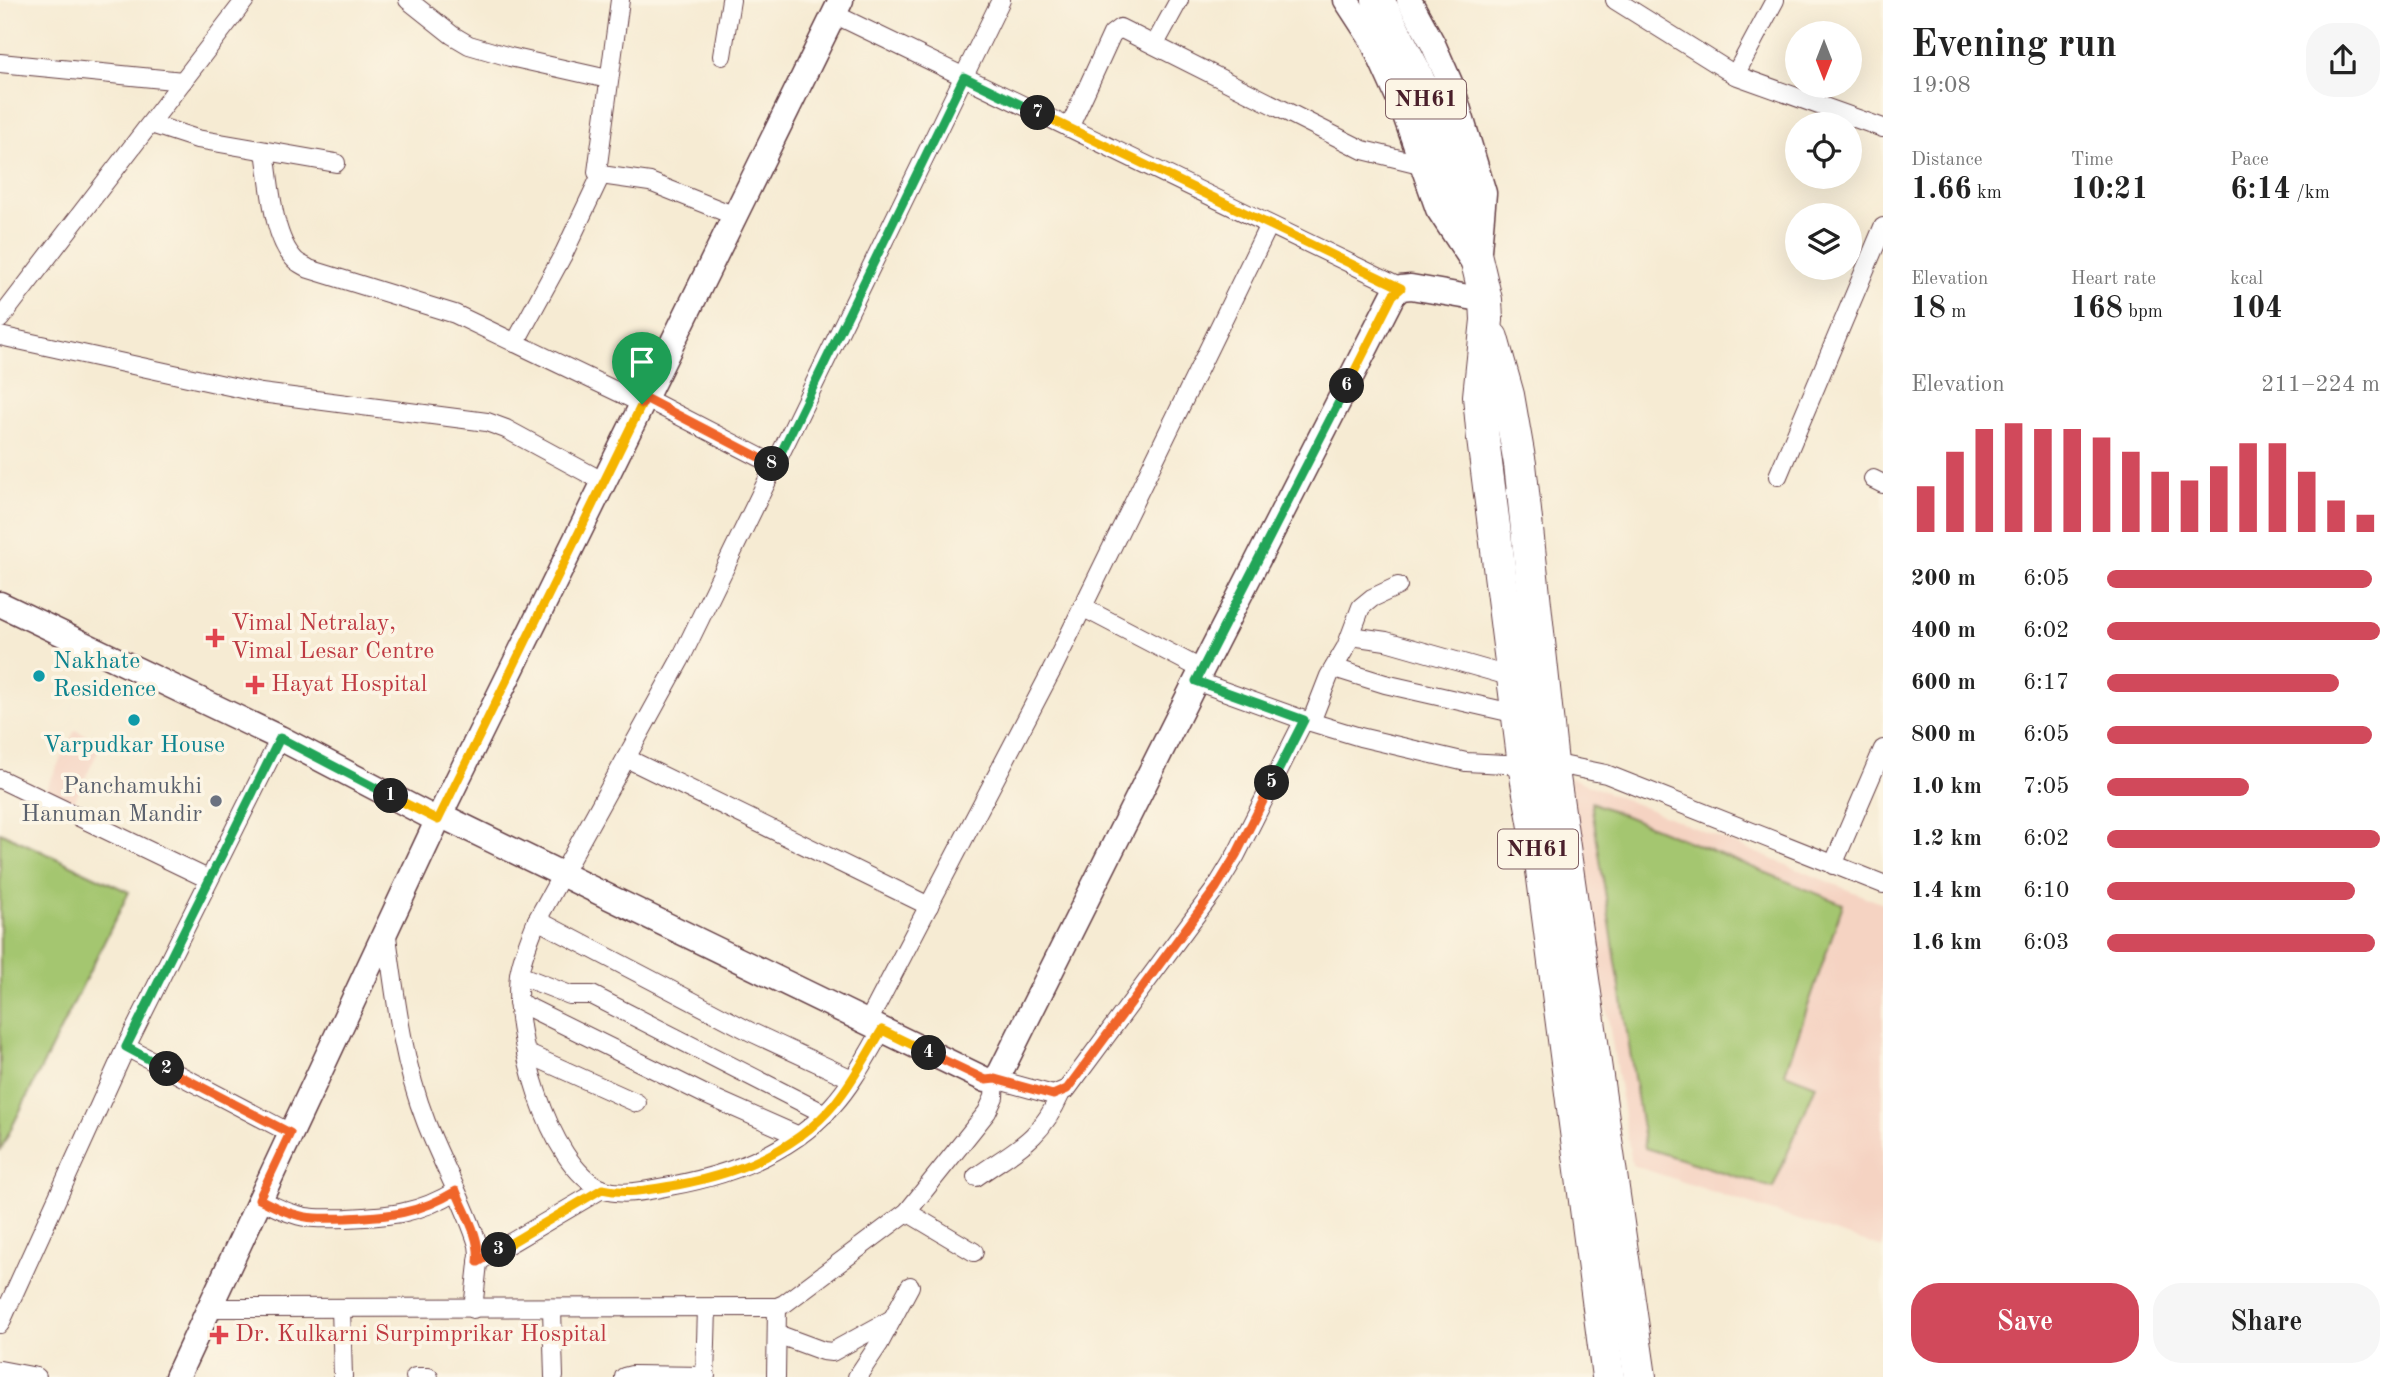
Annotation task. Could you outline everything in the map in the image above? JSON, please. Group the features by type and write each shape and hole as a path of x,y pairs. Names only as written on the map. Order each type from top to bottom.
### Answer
{"highway":[{"name":"NH61","path":"1377,0 1414,69 1463,202 1508,395 1520,464 1538,764 1540,855 1608,1377"},
{"name":"NH61","path":"1487,310 1479,396 1517,714 1538,764 1640,1377"}],"street":[{"path":"0,319 245,0"},
{"path":"408,0 469,45 608,79"},
{"path":"620,0 596,167 601,175 650,182 735,216"},
{"path":"722,56 731,0"},
{"path":"1001,0 680,660 537,920 525,950 519,975 518,1002 521,1032 533,1080 550,1125 569,1161 589,1181 612,1192 643,1191 691,1182 756,1161 799,1136 825,1114 852,1079 929,906 1010,754 1269,225"},
{"path":"1155,44 1179,0"},
{"path":"1346,0 1372,40 1401,104 1438,208 1478,268"},
{"path":"1409,0 1452,87 1484,193 1478,268"},
{"path":"1615,0 1735,75 1883,128"},
{"path":"1735,75 1775,0"},
{"path":"177,1377 439,817 838,7 964,77 1401,288 1411,287 1487,310"},
{"path":"1069,128 1115,31 1124,29 1363,150 1424,165"},
{"path":"0,63 183,81"},
{"path":"151,124 197,139 336,163"},
{"path":"265,151 275,214 286,246 296,261 309,269 454,314 644,401 775,465"},
{"path":"515,343 564,253 601,175"},
{"path":"1778,476 1883,227"},
{"path":"208,1308 777,1307 907,1212 987,1112 994,1097 995,1079 1393,295 1401,288"},
{"path":"0,336 261,393 487,422 506,429 604,482"},
{"path":"0,604 986,1080 995,1079 1053,1095 1067,1089 1216,888 1308,721 1351,636 1364,603 1398,586"},
{"path":"1082,607 1200,675 1308,721 1360,737 1466,762 1538,764 1606,774 1883,884"},
{"path":"1351,636 1386,641 1513,677"},
{"path":"1334,668 1385,684 1517,714"},
{"path":"0,1324 126,1047 280,738"},
{"path":"1833,865 1883,749"},
{"path":"626,758 929,906"},
{"path":"0,779 208,879"},
{"path":"537,920 751,1032 852,1079"},
{"path":"386,929 401,1031 411,1075 425,1121 475,1236 479,1254 473,1309"},
{"path":"519,975 570,995 592,995 825,1114"},
{"path":"518,1002 704,1094 799,1136"},
{"path":"126,1047 290,1133"},
{"path":"526,1052 636,1103"},
{"path":"976,1177 1020,1149 1046,1124 1061,1093"},
{"path":"478,1262 602,1189"},
{"path":"259,1199 282,1210 318,1219 384,1216 419,1210 456,1191"},
{"path":"907,1212 974,1252"},
{"path":"857,1377 910,1286"},
{"path":"776,1377 777,1307"},
{"path":"341,1308 343,1377"},
{"path":"624,1377 706,1377 707,1308"},
{"path":"552,1309 554,1377"},
{"path":"777,1334 832,1352 892,1319"},
{"path":"0,1370 37,1377"},
{"path":"415,1377 429,1377"}],"shaded area":[{"path":"75,730 102,743 71,808 43,795"},
{"path":"1569,777 1883,904 1883,1248 1632,1165"}],"green space":[{"path":"1591,802 1843,904 1785,1073 1816,1085 1773,1188 1645,1148"},
{"path":"0,832 129,892 0,1151"}],"place":[{"name":"Vimal Netralay, Vimal Lesar Centre","path":"215,638"},
{"name":"Nakhate Residence","path":"39,676"},
{"name":"Hayat Hospital","path":"255,685"},
{"name":"Varpudkar House","path":"134,720"},
{"name":"Panchamukhi Hanuman Mandir","path":"216,801"},
{"name":"Dr. Kulkarni Surpimprikar Hospital","path":"219,1335"}],"route":[{"path":"964,77 1401,288 1393,295 1196,681 1304,720 1236,855 1216,888 1067,1089 1053,1095 995,1079 986,1080 882,1030 835,1103 817,1122 779,1149 727,1172 691,1182 643,1191 612,1192 602,1189 478,1262 478,1245 456,1191 426,1207 398,1215 318,1219 282,1210 259,1199 290,1133 126,1047 280,738 438,820 642,404 645,398 775,465 964,77"}]}
